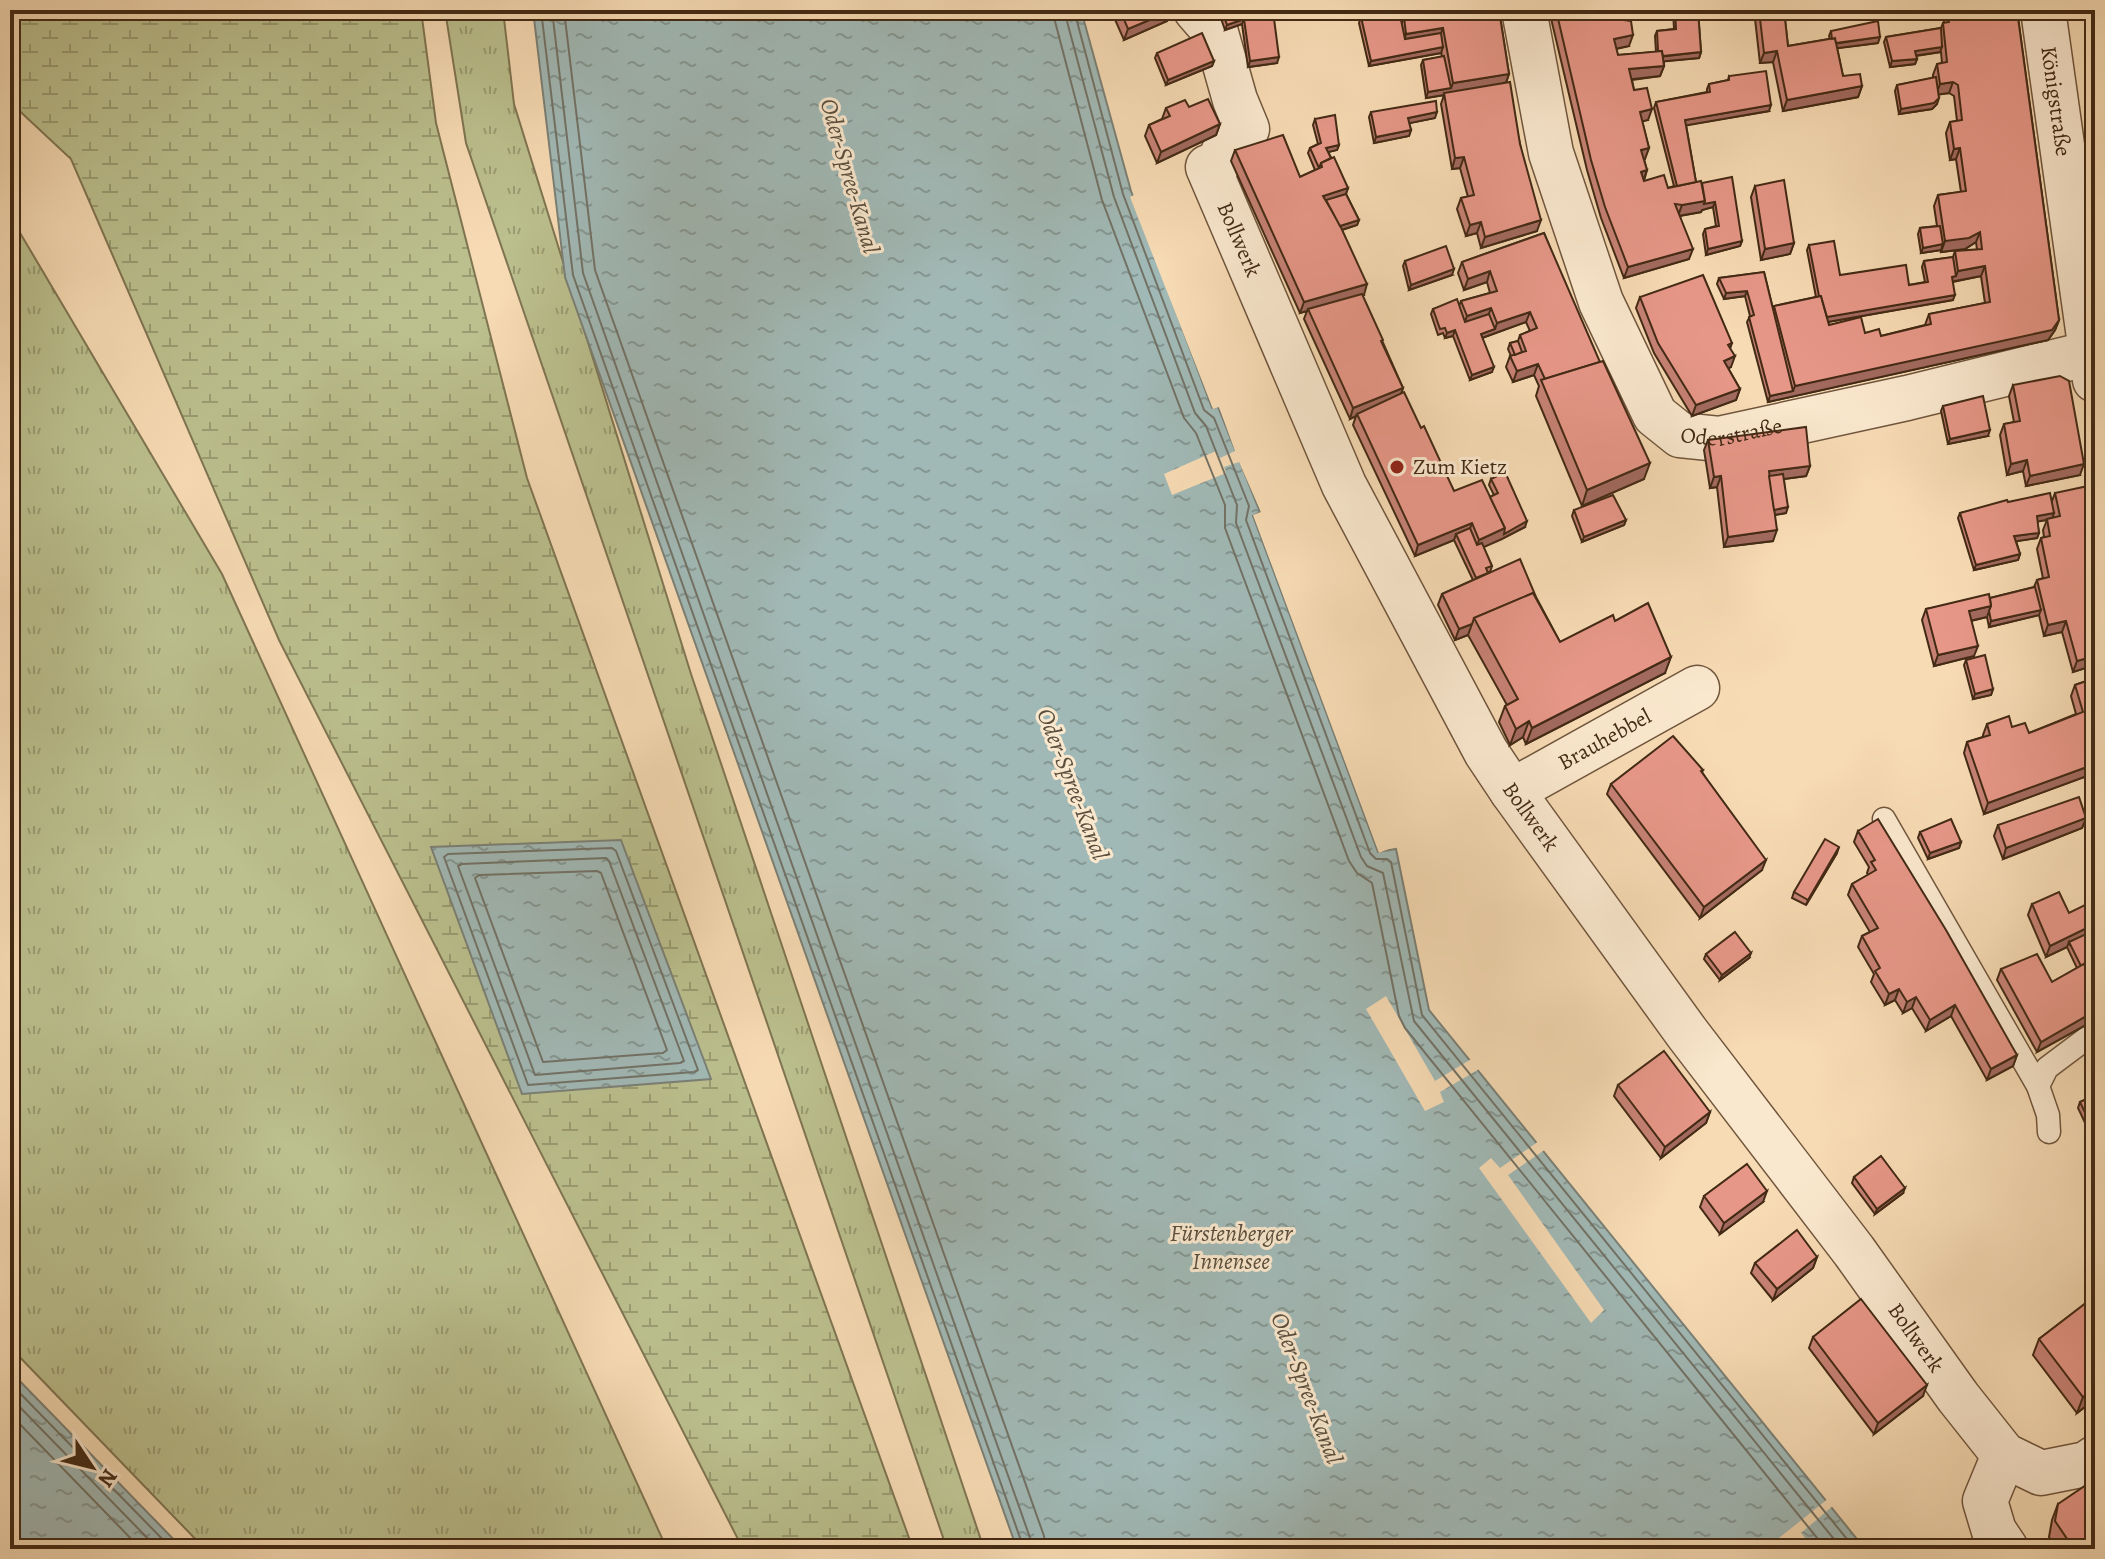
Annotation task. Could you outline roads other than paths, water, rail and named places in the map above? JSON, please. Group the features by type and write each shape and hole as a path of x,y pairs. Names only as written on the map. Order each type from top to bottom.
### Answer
{"street":[{"name":"Bollwerk","path":"1196,10 1216,33 1247,129 1228,142 1218,164 1208,167 1344,485 1486,752 1670,1010 1854,1251 1958,1397 2004,1455 2041,1473 2086,1464 2095,1458"},
{"name":"Oderstraße","path":"1524,10 1551,153 1601,302 1655,415 1680,435 1719,439 2093,362"},
{"name":"Königstraße","path":"2043,10 2077,113 2093,362"},
{"name":"Brauhebbel","path":"1512,791 1697,688"},
{"path":"2004,1455 1985,1501 1994,1531 2006,1549"}],"lane":[{"path":"1884,819 2038,1086 2048,1115 2049,1132"},
{"path":"2038,1086 2047,1068 2072,1046 2095,1032"}],"water":[{"name":"Fürstenberger Innensee","path":"533,10 1081,10 1131,191 1212,408 1218,407 1260,512 1253,516 1378,852 1396,849 1429,1010 1865,1549 1017,1549 565,277"},
{"path":"621,840 711,1079 522,1094 431,847"},
{"path":"10,1371 183,1549 10,1549"}],"place":[{"name":"Zum Kietz","path":"1397,467"}],"water label":[{"name":"Oder-Spree-Kanal","path":"850,176"},
{"name":"Oder-Spree-Kanal","path":"1073,784"},
{"name":"Oder-Spree-Kanal","path":"1307,1388"}]}
